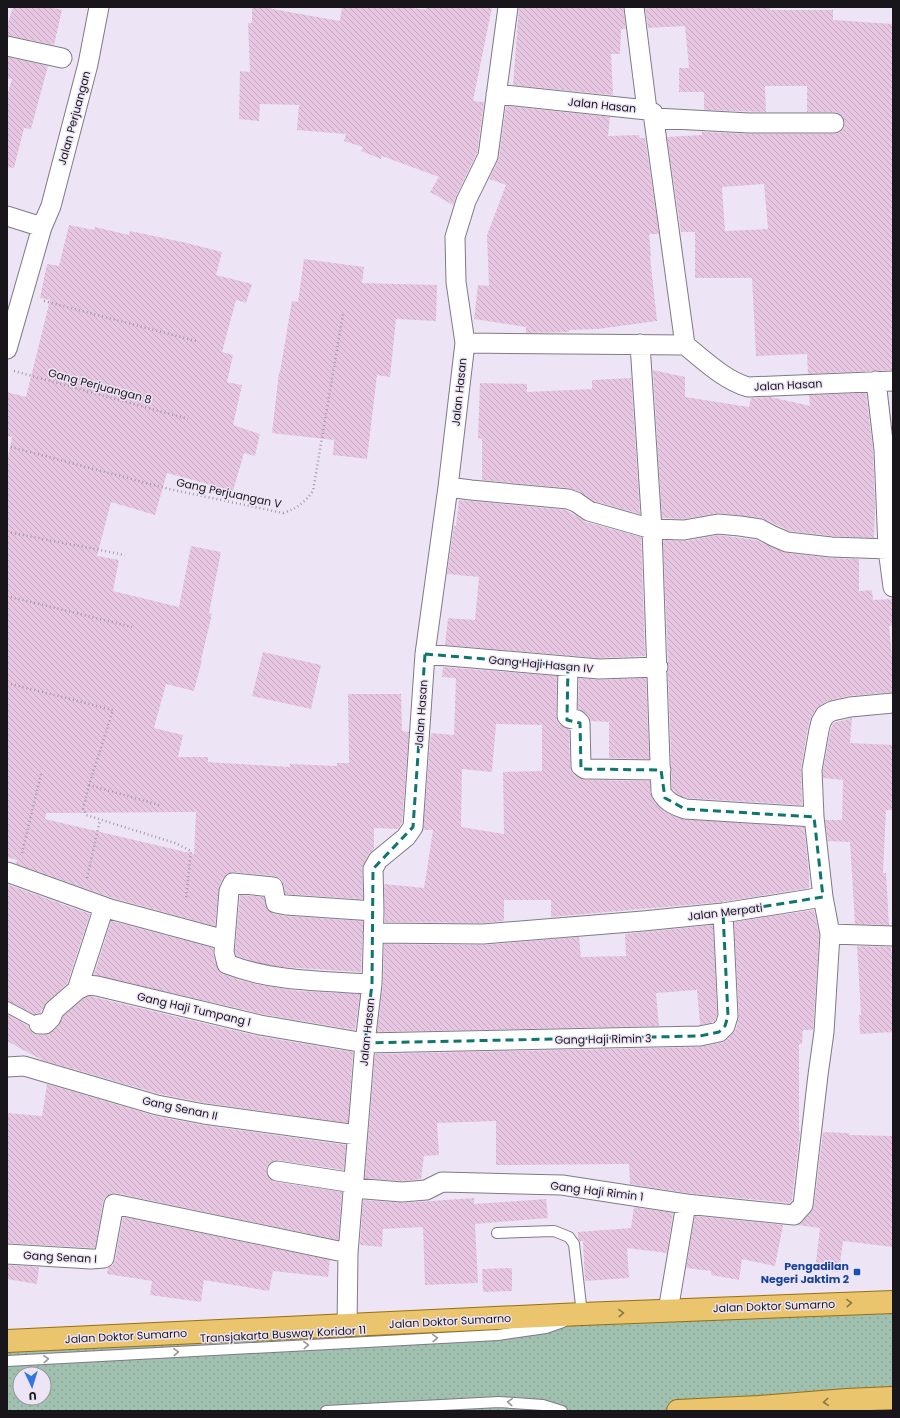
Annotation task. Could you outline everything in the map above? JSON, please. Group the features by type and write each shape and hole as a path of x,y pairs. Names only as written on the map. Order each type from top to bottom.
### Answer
{"main road":[{"name":"Jalan Doktor Sumarno","path":"7,1341 582,1314 893,1302"},
{"path":"678,1411 759,1407 848,1406 893,1398"}],"street":[{"name":"Jalan Perjuangan","path":"7,349 22,296 35,225 51,206 88,64 99,7"},
{"name":"Jalan Hasan","path":"347,1326 348,1253 365,1043 372,984 374,911 373,869 378,860 406,837 413,826 425,654 448,487 465,343 456,282 454,237 466,202 488,156 508,7"},
{"path":"465,343 685,345 634,7"},
{"path":"7,46 62,58"},
{"name":"Jalan Hasan","path":"496,94 651,114 749,123 834,123"},
{"path":"7,216 35,225"},
{"path":"640,344 652,529 658,667 661,792 670,803 685,809 814,817"},
{"name":"Jalan Hasan","path":"685,345 727,377 748,387 884,381"},
{"path":"884,381 884,450 893,587"},
{"path":"448,487 568,499 576,502 589,511 652,529 684,530 718,524 740,526 760,529 787,542 890,555"},
{"name":"Gang Haji Hasan IV","path":"425,654 599,669 658,667"},
{"path":"568,666 567,716 577,720 580,723 581,766 584,769 661,770"},
{"path":"893,703 850,707 832,711 825,715 819,730 812,770 814,817 823,897 830,934 893,936"},
{"path":"12,874 104,907 225,940"},
{"path":"372,984 292,980 260,974 227,964 224,952 229,891 233,883 273,887 276,903 286,905 374,911"},
{"name":"Jalan Merpati","path":"373,933 483,934 723,913 823,897"},
{"path":"77,990 104,907"},
{"name":"Gang Haji Rimin 3","path":"365,1043 685,1037 719,1032 725,1026 728,1016 723,913"},
{"name":"Gang Haji Rimin 1","path":"277,1172 402,1192 426,1190 442,1182 562,1185 686,1204 794,1215 803,1205 824,1032 830,934"},
{"name":"Gang Haji Tumpang I","path":"39,1024 45,1024 51,1018 54,1010 77,990 87,985 97,986 260,1025 365,1043"},
{"name":"Gang Senan II","path":"7,1067 24,1066 157,1105 204,1114 357,1135"},
{"name":"Gang Senan I","path":"7,1254 91,1259 104,1258 114,1204 348,1253"},
{"path":"668,1311 686,1204"}],"lane":[{"path":"7,1007 39,1024"},
{"path":"497,1233 554,1231 569,1237 574,1244 582,1314"},
{"name":"Transjakarta Busway Koridor 11","path":"7,1361 498,1335 546,1328 582,1314"},
{"path":"326,1411 499,1402 543,1405 562,1411"}],"path":[{"path":"22,296 196,341"},
{"name":"Gang Perjuangan V","path":"7,446 169,489 283,513 294,510 305,502 313,491 343,314"},
{"name":"Gang Perjuangan 8","path":"7,369 188,419"},
{"path":"7,532 125,556"},
{"path":"7,596 132,627"},
{"path":"7,683 113,710 89,785 83,809 86,815 175,843 191,851 186,899"},
{"path":"12,874 41,774"},
{"path":"89,785 159,805"},
{"path":"82,899 100,820"}],"highlighted area":[{"path":"425,654 568,666 567,720 580,723 581,769 661,770 665,798 685,809 814,817 823,897 723,913 728,1016 725,1026 719,1032 700,1036 365,1043 372,984 373,869 413,827"}],"green space":[{"path":"893,1302 893,1399 679,1411 7,1411 7,1342"}],"building":[{"path":"13,7 49,7 62,10 54,45 7,35 7,26"},
{"path":"252,7 272,7 272,9 340,21 342,7 407,7 426,10 426,7 492,7 473,101 484,102 477,153 453,205 430,192 439,177 382,156 381,159 361,151 363,147 344,141 346,134 297,130 299,105 260,104 259,121 239,119 240,71 250,72 248,23 252,23"},
{"path":"519,7 623,7 626,29 621,29 620,54 611,54 613,95 513,85"},
{"path":"645,7 770,7 770,10 833,10 833,20 893,24 893,370 808,374 807,354 756,356 752,278 695,278 695,232 681,232 667,137 702,135 702,132 749,134 834,134 839,133 843,129 845,123 843,117 839,113 807,112 807,86 765,86 766,112 704,110 704,92 679,92 679,68 689,68 685,26 648,28","holes":["764,184 768,229 725,231 722,187"]},
{"path":"7,57 48,66 31,129 24,128 14,168 7,167 7,96 12,79 7,78"},
{"path":"506,106 610,117 608,136 639,135 640,138 645,138 659,234 649,234 657,321 598,329 569,330 569,332 526,333 526,327 474,319 478,285 489,286 487,235 506,185 489,179 499,158"},
{"path":"69,225 94,230 95,227 129,235 130,231 222,252 216,275 252,284 246,303 236,300 222,352 233,355 227,382 242,385 233,425 260,434 255,456 244,453 233,491 167,473 155,515 111,502 97,556 119,560 113,591 179,607 191,546 221,552 209,613 212,614 194,691 166,684 154,728 183,735 178,757 208,757 208,762 290,767 290,764 337,766 337,763 349,763 348,694 401,694 402,731 409,732 402,823 398,829 374,828 374,849 368,855 362,869 363,899 285,894 284,885 281,879 275,876 234,872 227,874 219,886 215,926 113,898 16,864 17,860 7,857 7,461 12,437 7,436 7,392 26,397 50,300 40,298 47,264 59,266","holes":["196,812 194,854 45,819 46,813"]},
{"path":"304,259 364,267 362,283 437,285 436,321 396,319 390,377 377,375 367,459 333,455 334,440 272,433 279,372 292,301 298,302"},
{"path":"653,370 685,377 685,397 749,407 751,398 770,397 810,406 809,395 866,393 873,451 875,505 874,538 832,536 790,531 762,518 719,513 683,519 662,518"},
{"path":"631,378 640,514 594,501 582,493 569,488 482,480 482,439 478,438 480,383 527,384 527,392 592,389 592,380"},
{"path":"459,500 566,510 586,522 641,537 645,656 599,658 445,645 448,618 475,620 479,577 447,574 454,526 456,526"},
{"path":"718,535 756,540 786,553 830,558 859,559 859,591 872,590 873,600 893,599 893,625 889,626 893,668 893,692 848,696 827,701 816,709 811,717 808,727 801,768 802,805 687,798 677,794 672,789 669,667 663,540 686,541"},
{"path":"263,652 321,665 311,709 252,696"},
{"path":"443,667 557,676 556,716 559,724 569,729 570,766 574,775 585,780 650,781 650,793 655,803 665,812 681,819 804,827 809,888 722,902 551,917 551,900 504,900 504,921 483,923 385,922 384,884 424,888 433,830 423,830 431,733 454,735 456,678 442,677","holes":["496,724 542,725 542,771 503,772 504,834 461,827 462,769 492,772"]},
{"path":"579,678 599,680 646,678 649,759 609,758 609,722 591,721 588,715 578,709"},
{"path":"852,718 850,743 893,745 893,810 886,810 883,873 886,873 889,925 855,924 850,842 828,841 825,820 842,820 843,780 823,778 830,732 833,723"},
{"path":"9,885 90,914 67,984 47,1002 40,1013 34,1014 7,1001 7,892"},
{"path":"240,895 264,897 268,910 274,914 363,921 361,972 282,967 264,964 236,956 235,951"},
{"path":"814,910 819,935 813,1030 803,1030 802,1044 799,1044 800,1131 792,1200 790,1203 687,1193 630,1184 629,1164 496,1165 496,1121 437,1123 439,1155 424,1156 421,1179 402,1181 365,1178 375,1054 700,1047 721,1043 727,1040 736,1029 739,1016 734,922"},
{"path":"111,921 213,948 213,955 219,971 242,981 297,991 360,994 355,1030 262,1014 94,975"},
{"path":"713,925 717,1015 714,1022 700,1025 697,990 656,993 659,1026 377,1032 383,985 384,944 483,945 579,937 581,957 626,956 625,934"},
{"path":"857,946 891,947 891,952 893,951 893,1032 860,1034 859,1015 861,1015"},
{"path":"89,996 257,1036 353,1052 348,1123 206,1103 160,1094 42,1060 7,1041 7,1014 28,1026 34,1034 49,1034 59,1026 63,1016 83,999"},
{"path":"47,1084 155,1116 202,1125 346,1145 344,1170 278,1160 269,1164 266,1170 270,1179 275,1182 342,1192 338,1240 116,1193 105,1197 103,1202 95,1248 7,1243 7,1113 42,1116"},
{"path":"823,1132 849,1133 849,1135 893,1136 893,1247 843,1241 839,1272 815,1270 820,1228 797,1225 802,1222 811,1212 814,1206"},
{"path":"474,1198 474,1204 546,1199 548,1218 475,1224 478,1283 425,1285 423,1227 383,1229 382,1247 360,1245 363,1200 403,1203"},
{"path":"634,1207 673,1213 667,1253 627,1248 629,1278 585,1281 583,1241 580,1241 578,1238 578,1232 631,1228"},
{"path":"695,1216 783,1225 775,1266 742,1259 739,1280 711,1275 711,1271 686,1268"},
{"path":"123,1217 330,1260 328,1277 273,1271 269,1291 204,1280 201,1302 150,1295 152,1281 107,1274 108,1268 113,1265 115,1260"},
{"path":"7,1265 39,1267 37,1284 7,1279"},
{"path":"512,1268 512,1291 483,1292 482,1269"}],"place":[{"name":"Pengadilan Negeri Jaktim 2","path":"857,1272"}]}
